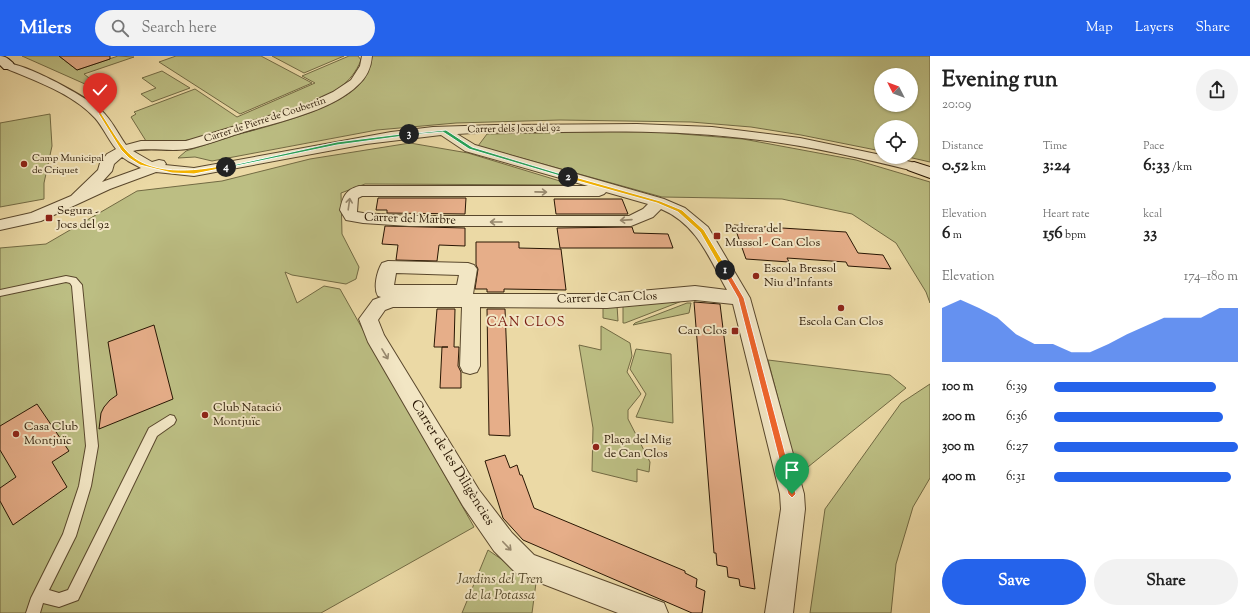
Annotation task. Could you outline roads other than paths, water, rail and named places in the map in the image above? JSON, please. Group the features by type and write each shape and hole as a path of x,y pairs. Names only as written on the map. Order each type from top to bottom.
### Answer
{"street":[{"name":"Carrer de Pierre de Coubertin","path":"123,150 141,145 188,145 310,108 328,100 350,87 360,77 366,66 367,56"},
{"name":"Carrer dels Jocs del 92","path":"3,63 51,85 92,107 105,121 123,150 130,157 142,164 160,163 172,171 194,172 337,144 393,135 444,131 542,128 684,129 740,134 824,146 914,167"},
{"path":"444,131 470,148 659,202 680,211 702,231 741,298 792,494 793,509 779,613"},
{"name":"Carrer de Pierre de Coubertin","path":"77,198 160,163 188,145"},
{"path":"156,146 164,150 160,163"},
{"path":"0,224 35,217 77,198 105,170 107,163 112,157 123,150"},
{"path":"914,167 930,170"},
{"path":"914,167 930,173"},
{"path":"105,170 111,175 123,179"},
{"name":"Carrer del Marbre","path":"620,191 359,190 351,196 348,210 351,216 409,221 631,221 648,213 659,202"},
{"name":"Carrer de Can Clos","path":"368,319 379,305 391,300 607,301 695,294 741,298"},
{"path":"470,366 472,300"},
{"name":"Carrer de les Diligències","path":"368,319 375,337 471,498 503,542 526,565 654,613"}],"lane":[{"path":"0,293 66,280 73,280 77,285 92,446 85,486 69,536 40,595 33,613"},
{"path":"40,595 59,600 73,595 153,432 170,420"}],"place":[{"name":"Camp Municipal de Criquet","path":"24,164"},
{"name":"Segura - Jocs del 92","path":"49,218"},
{"name":"Pedrera del Mussol - Can Clos","path":"717,236"},
{"name":"Escola Bressol Niu d'Infants","path":"756,276"},
{"name":"Escola Can Clos","path":"841,308"},
{"name":"Can Clos","path":"735,331"},
{"name":"Club Natació Montjuïc","path":"205,415"},
{"name":"Casa Club Montjuïc","path":"16,434"},
{"name":"Plaça del Mig de Can Clos","path":"596,447"}],"district":[{"name":"CAN CLOS","path":"526,323"}],"park label":[{"name":"Jardins del Tren de la Potassa","path":"500,588"}]}
